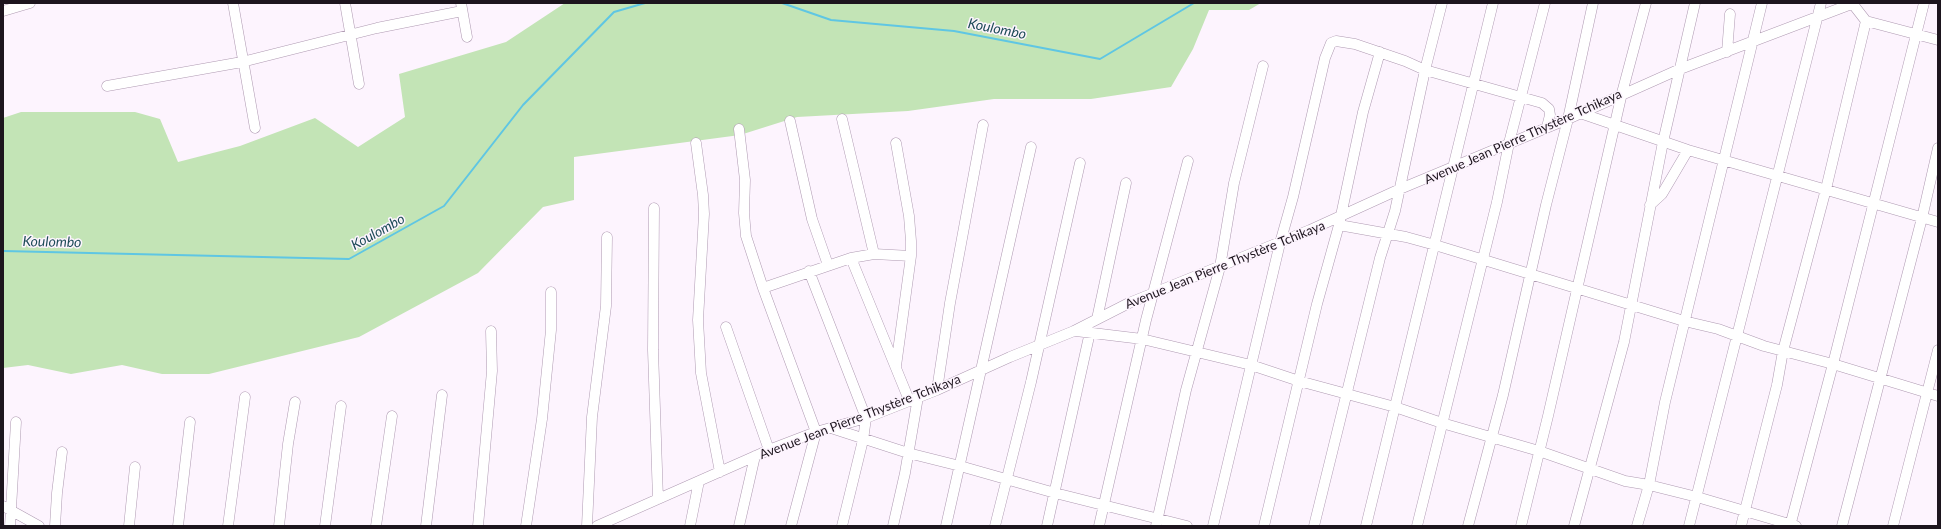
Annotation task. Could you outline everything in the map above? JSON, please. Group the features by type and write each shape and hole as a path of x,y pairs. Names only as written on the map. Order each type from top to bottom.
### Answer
{"street":[{"path":"3,11 30,3"},
{"path":"233,3 242,62 255,128"},
{"path":"345,3 359,84"},
{"path":"1314,526 1387,234 1400,189 1425,70 1442,3"},
{"path":"1366,526 1493,3"},
{"path":"1417,526 1497,202 1520,96 1545,3"},
{"path":"1468,526 1492,437 1531,274 1546,205 1568,119 1593,3"},
{"path":"1520,526 1539,451 1622,93 1646,3"},
{"path":"1574,526 1624,342 1630,304 1663,142 1695,3"},
{"path":"1637,526 1649,485 1662,416 1684,321 1725,160 1762,3"},
{"path":"1689,526 1821,3"},
{"path":"1853,3 1866,21 1938,40"},
{"name":"Avenue Jean Pierre Thystère Tchikaya","path":"597,526 769,450 816,432 866,418 937,390 1038,345 1074,331 1153,294 1280,243 1340,221 1400,189 1568,119 1622,93 1680,69 1818,18 1853,3"},
{"path":"1074,331 1142,339 1252,365 1299,381 1395,407 1442,423 1539,451 1625,481 1649,485 1697,497 1792,525 1924,3"},
{"path":"107,86 242,62 461,7 467,37"},
{"path":"1727,52 1730,14"},
{"path":"1741,526 1777,386 1783,351 1826,189 1866,21"},
{"path":"1213,526 1280,243 1332,41 1342,41 1380,52 1425,70 1474,85 1520,96 1546,106 1550,115 1547,127"},
{"path":"1264,526 1328,262 1340,221 1363,112 1380,52"},
{"path":"1157,522 1186,390 1220,267 1234,183 1263,66"},
{"path":"1580,113 1688,150 1938,222"},
{"path":"842,119 874,254"},
{"path":"790,120 812,219 828,264"},
{"path":"937,390 950,304 983,125"},
{"path":"739,128 745,180 744,225 763,288 816,432 791,526"},
{"path":"696,143 704,214 698,320 701,373 720,472"},
{"path":"896,143 909,216 911,256 896,366"},
{"path":"946,526 1031,147"},
{"path":"1842,526 1922,218 1938,148"},
{"path":"1650,205 1662,194 1688,150"},
{"path":"1099,526 1142,339 1188,161"},
{"path":"995,526 1080,163"},
{"path":"1098,319 1126,183"},
{"path":"654,208 653,350 658,498"},
{"path":"1340,221 1435,245 1482,261 1531,274 1684,321 1718,329 1764,346 1833,364 1938,396"},
{"path":"587,526 592,417 606,306 607,237"},
{"path":"763,288 828,264 851,258 874,254 911,256"},
{"path":"851,258 896,366 914,399 908,453 893,526"},
{"path":"809,271 866,418 863,440 842,526"},
{"path":"526,526 542,419 551,330 551,292"},
{"path":"726,327 769,450"},
{"path":"478,526 492,370 491,331"},
{"path":"1047,526 1090,332"},
{"path":"1893,526 1938,350"},
{"path":"426,526 442,394"},
{"path":"228,526 245,397"},
{"path":"279,526 288,444 295,402"},
{"path":"324,526 342,406"},
{"path":"376,526 392,416"},
{"path":"10,526 6,508 16,422"},
{"path":"178,526 190,422"},
{"path":"830,428 863,440 908,453 1007,479 1157,522 1187,526"},
{"path":"55,526 62,452"},
{"path":"739,526 755,456"},
{"path":"129,526 135,467"},
{"path":"690,526 699,481"},
{"path":"6,508 39,526"}],"green space":[{"path":"565,3 1261,3 1249,10 1209,10 1193,49 1171,87 1091,99 994,99 908,111 797,117 740,135 574,157 574,200 543,207 478,273 359,337 209,374 162,374 122,365 71,374 28,365 3,368 3,118 21,112 135,112 160,119 178,162 240,146 315,118 358,147 405,117 399,74 506,42"}],"waterway":[{"name":"Koulombo","path":"3,251 349,259 444,206 523,105 614,12 645,3"},
{"name":"Koulombo","path":"782,3 831,20 954,31 1100,59 1194,3"}]}
